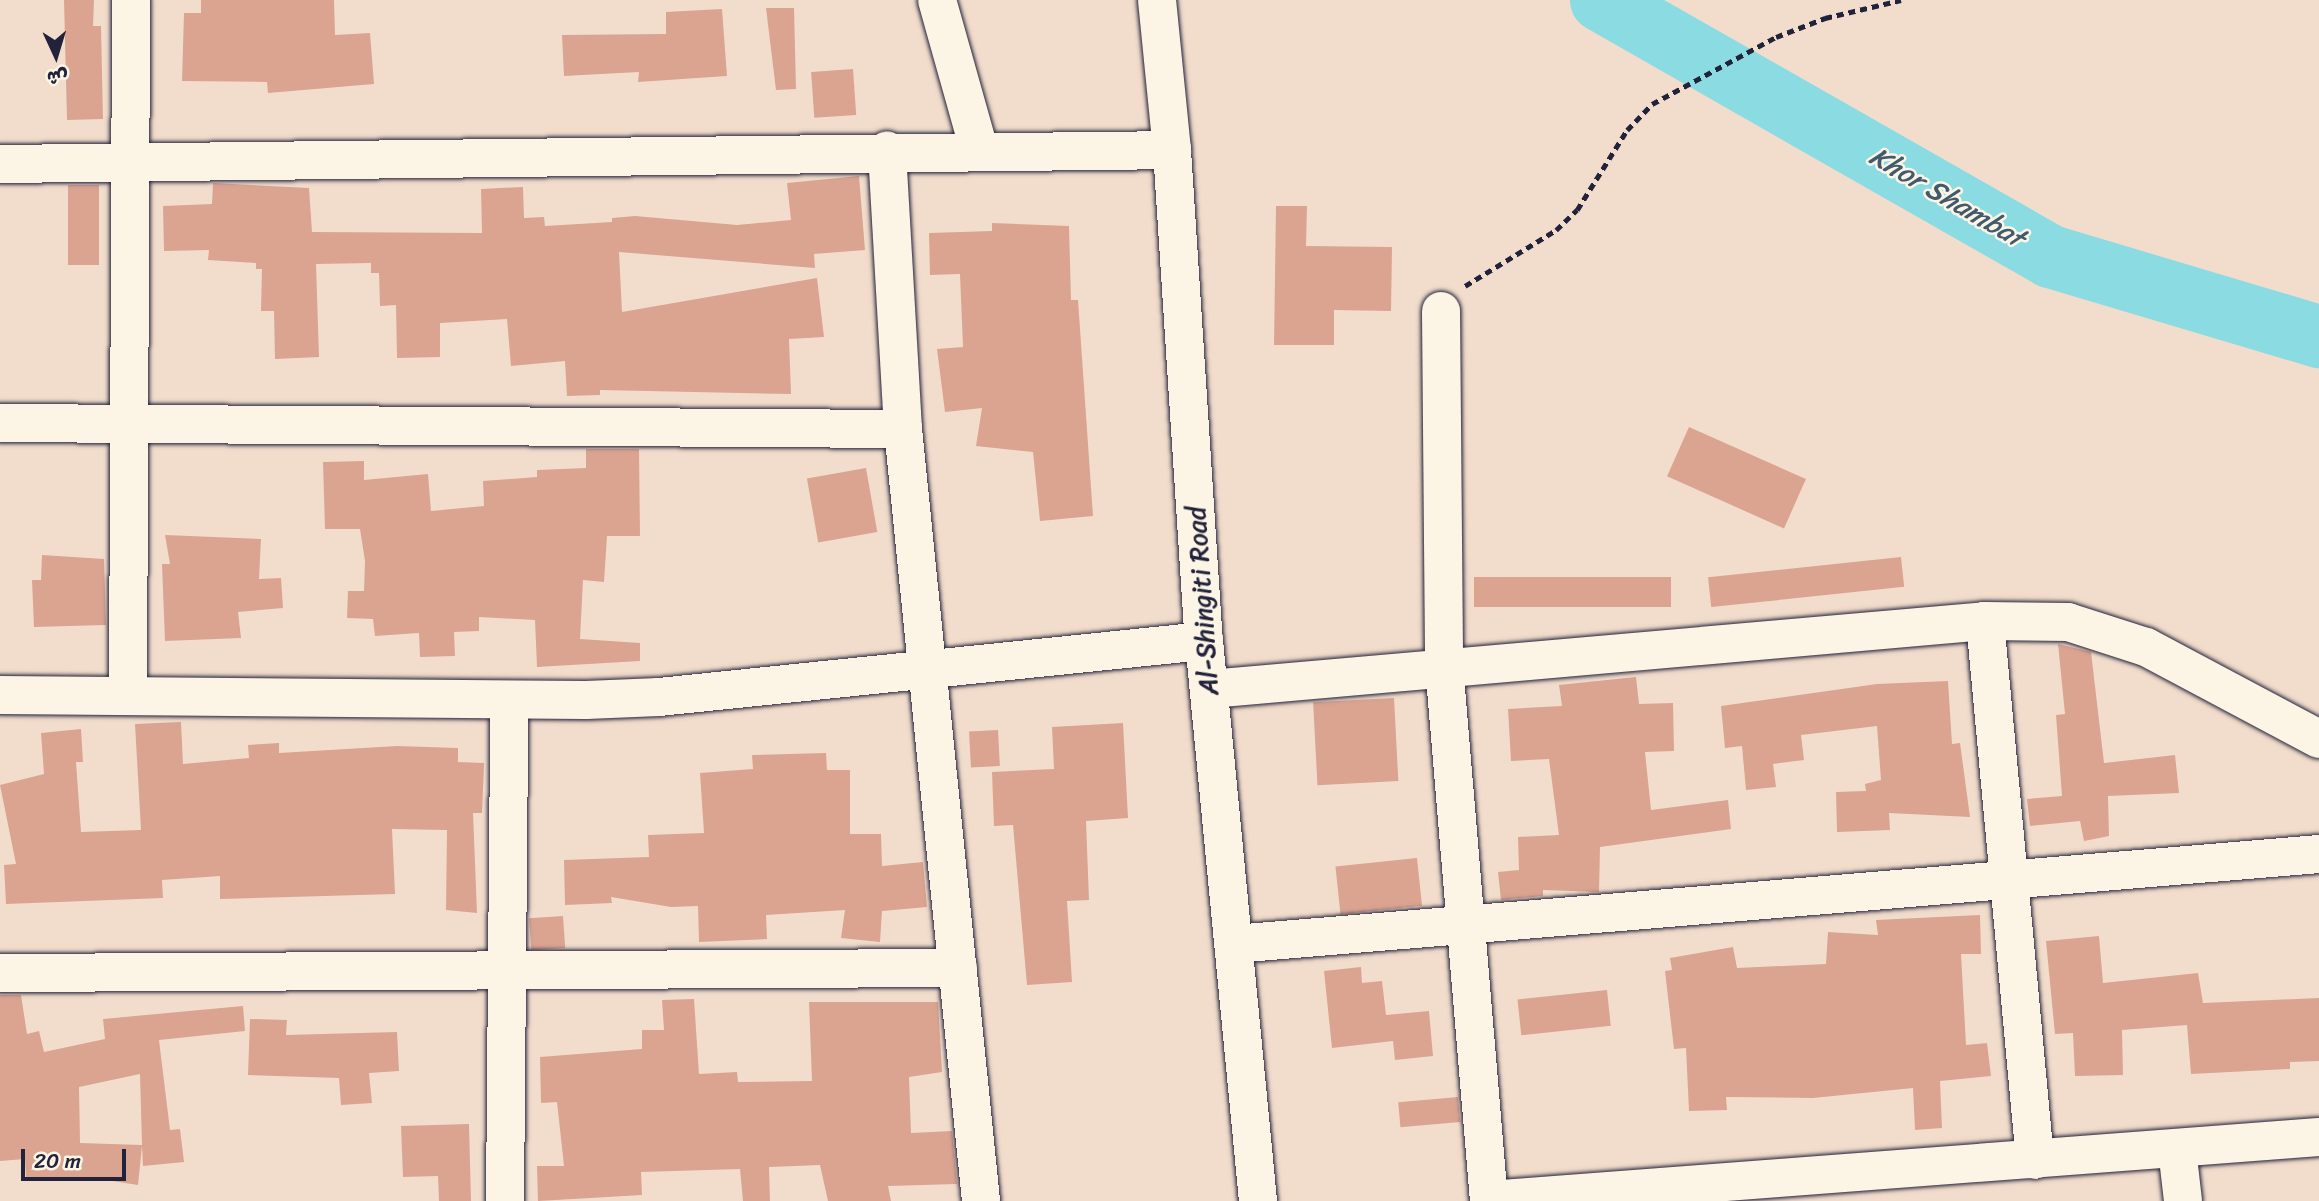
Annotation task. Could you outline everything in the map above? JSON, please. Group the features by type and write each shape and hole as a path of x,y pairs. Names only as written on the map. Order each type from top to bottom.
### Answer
{"street":[{"path":"128,695 128,166 131,0"},
{"path":"937,0 979,149"},
{"name":"Al-Shingiti Road","path":"1157,0 1172,149 1205,641 1258,1201"},
{"path":"0,164 128,166 887,150 1172,149"},
{"path":"887,150 903,429 981,1201"},
{"path":"1441,311 1444,666 1489,1200 2319,1137"},
{"path":"0,423 903,429"},
{"path":"1985,621 2035,1160"},
{"path":"1210,690 1444,666 1985,621 2068,622 2146,647 2319,739"},
{"path":"0,695 509,702 659,697 1205,641"},
{"path":"505,1201 509,702"},
{"path":"1234,944 1466,927 2319,854"},
{"path":"0,972 958,968"},
{"path":"2177,1149 2183,1201"}],"path":[{"path":"1441,311 1451,294 1556,230 1577,210 1627,130 1652,104 1776,37 1825,18 1901,0"}],"building":[{"path":"64,0 94,0 93,26 101,26 103,119 67,120"},
{"path":"201,0 334,0 335,35 370,33 374,84 268,93 267,82 182,81 184,13 201,13"},
{"path":"766,8 794,8 796,89 776,90"},
{"path":"722,9 727,76 638,82 639,72 564,76 562,35 666,34 666,12"},
{"path":"853,69 856,115 814,118 811,72"},
{"path":"859,176 865,250 814,254 815,268 619,252 622,312 817,278 824,337 789,339 791,394 600,390 600,395 567,396 565,361 511,366 507,319 440,323 440,357 397,358 396,305 380,306 379,273 371,273 371,263 316,264 319,357 275,359 274,311 261,311 262,269 256,269 256,263 208,260 209,250 164,251 163,206 212,204 213,183 309,188 312,232 482,233 481,189 523,187 524,218 544,217 545,226 612,222 612,218 635,216 737,225 791,220 787,183"},
{"path":"68,185 99,185 99,265 68,265"},
{"path":"1276,206 1307,206 1306,246 1392,247 1391,311 1334,310 1334,345 1274,345"},
{"path":"992,223 1069,226 1071,300 1078,300 1093,516 1040,521 1033,452 976,446 982,408 945,412 937,349 963,347 960,274 930,275 929,233 992,231"},
{"path":"1689,427 1806,479 1784,528 1667,476"},
{"path":"586,449 639,449 640,536 607,536 604,582 583,580 580,639 640,643 640,661 537,667 535,620 479,617 479,631 454,632 455,656 420,657 419,633 375,636 373,619 347,618 348,591 364,591 365,561 360,529 325,529 323,462 364,461 364,480 428,474 431,511 484,506 483,481 537,477 537,470 586,468"},
{"path":"866,468 877,532 818,542 807,478"},
{"path":"165,535 261,539 259,579 281,578 283,608 238,612 241,638 165,641 162,564 170,564"},
{"path":"42,555 104,559 106,625 34,627 32,580 41,580"},
{"path":"1901,557 1904,587 1711,607 1708,577"},
{"path":"1474,577 1671,577 1671,607 1474,607"},
{"path":"2058,644 2091,652 2104,763 2175,755 2179,793 2108,796 2109,836 2084,841 2080,821 2030,826 2027,799 2062,796 2056,715 2065,714"},
{"path":"1636,677 1639,704 1673,703 1674,751 1645,752 1651,810 1728,800 1731,829 1600,847 1599,892 1543,890 1543,896 1501,900 1498,872 1519,870 1518,837 1559,835 1549,759 1511,761 1508,709 1562,706 1559,685"},
{"path":"1948,681 1952,744 1960,743 1970,817 1889,813 1890,830 1837,832 1836,792 1866,791 1865,784 1881,780 1877,726 1801,735 1804,760 1773,764 1776,787 1746,790 1742,746 1725,748 1721,706 1877,684"},
{"path":"1394,698 1398,781 1317,785 1313,702"},
{"path":"181,722 183,764 249,758 248,745 279,743 279,753 397,746 458,748 458,762 484,763 482,813 473,813 477,913 446,910 447,830 392,829 395,894 220,899 220,876 162,880 163,898 6,904 4,865 16,864 0,785 44,774 41,733 81,729 83,762 76,762 81,832 141,830 135,724"},
{"path":"1123,723 1128,818 1086,821 1089,900 1067,901 1072,982 1027,985 1013,825 994,826 992,772 1054,769 1052,727"},
{"path":"998,730 1000,766 971,767 969,732"},
{"path":"826,753 827,770 850,770 850,834 881,834 882,866 923,862 927,907 882,911 880,942 841,938 845,910 766,915 767,939 699,942 698,906 671,907 611,897 612,903 565,905 564,860 649,857 648,835 704,833 700,773 753,769 752,755"},
{"path":"1417,858 1422,906 1340,914 1335,867"},
{"path":"1980,915 1981,954 1961,954 1966,1045 1987,1043 1991,1076 1940,1081 1942,1128 1915,1130 1913,1088 1813,1098 1726,1097 1727,1110 1689,1111 1686,1048 1674,1049 1665,971 1672,970 1670,958 1733,947 1737,968 1826,964 1828,932 1878,935 1876,920"},
{"path":"563,916 565,948 531,950 529,918"},
{"path":"2099,936 2103,983 2198,973 2203,1003 2319,998 2319,1061 2290,1062 2290,1069 2191,1074 2187,1025 2122,1030 2123,1075 2075,1076 2073,1033 2055,1034 2046,941"},
{"path":"1361,967 1362,983 1382,981 1386,1015 1429,1011 1433,1056 1395,1060 1393,1041 1332,1048 1324,971"},
{"path":"1607,990 1611,1026 1521,1035 1517,999"},
{"path":"0,995 21,995 27,1034 39,1031 44,1052 105,1039 103,1019 243,1006 245,1031 159,1040 170,1130 180,1129 184,1162 143,1166 142,1146 138,1185 86,1177 26,1179 25,1159 0,1161","holes":["140,1074 142,1145 80,1143 79,1087"]},
{"path":"694,999 699,1074 737,1072 738,1082 812,1081 809,1002 938,1002 942,1072 909,1077 911,1133 952,1131 957,1184 888,1186 891,1201 828,1201 820,1165 769,1167 770,1201 743,1201 740,1169 641,1172 642,1195 538,1201 537,1166 564,1166 557,1102 541,1103 540,1057 642,1049 642,1030 664,1030 662,1000"},
{"path":"250,1019 287,1020 286,1035 397,1032 399,1071 369,1073 372,1103 341,1105 339,1078 248,1075"},
{"path":"1458,1097 1460,1122 1400,1127 1398,1102"},
{"path":"469,1124 471,1201 439,1201 438,1176 403,1177 401,1126"}],"waterway":[{"name":"Khor Shambat","path":"1601,0 2050,256 2319,336"}]}
